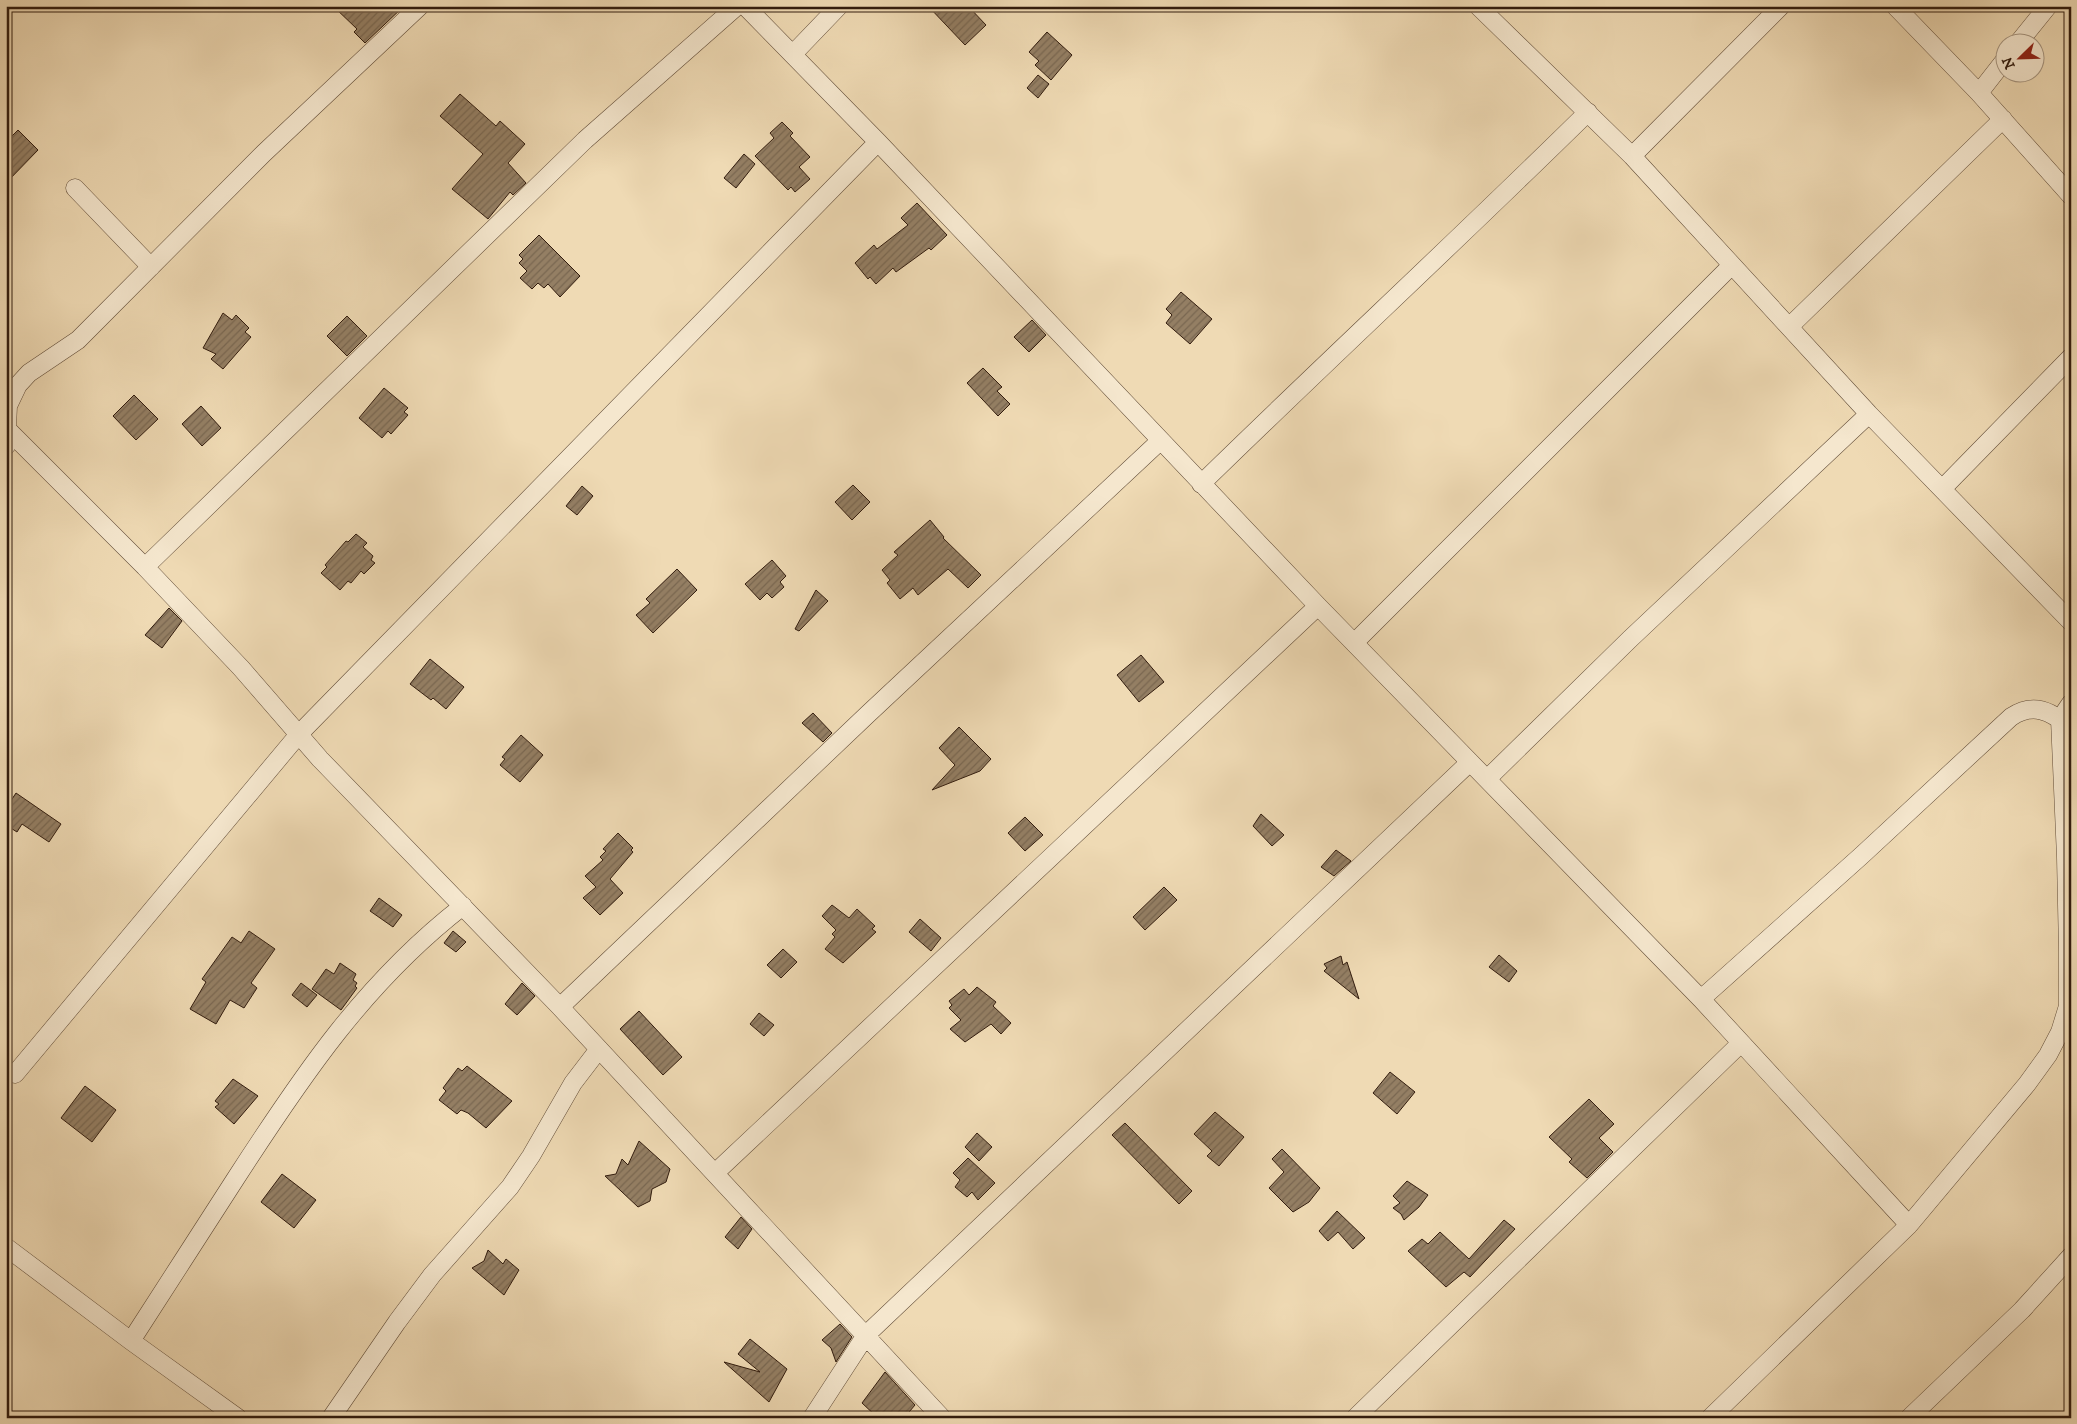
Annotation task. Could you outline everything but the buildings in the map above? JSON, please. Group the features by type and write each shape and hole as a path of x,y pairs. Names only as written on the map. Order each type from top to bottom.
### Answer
{"street":[{"path":"6,446 8,406 18,384 29,373 78,340 264,153 420,6"},
{"path":"145,567 585,140 737,6"},
{"path":"745,6 878,142 1318,606 1701,999 1908,1225"},
{"path":"793,54 839,6"},
{"path":"1478,6 1632,156 1869,414 2071,622"},
{"path":"1632,156 1780,6"},
{"path":"1895,6 1979,93 2071,196"},
{"path":"2027,32 2048,6"},
{"path":"1979,93 1994,74"},
{"path":"1201,484 1321,366 1477,221 1588,112"},
{"path":"1789,327 2003,119"},
{"path":"15,1074 298,734 878,142"},
{"path":"76,188 151,267"},
{"path":"1354,643 1732,265"},
{"path":"1942,489 2071,357"},
{"path":"1487,779 1650,619 1869,414"},
{"path":"6,428 145,567 241,668 320,760 464,906 560,1007 942,1418"},
{"path":"560,1007 868,714 1160,441"},
{"path":"715,1173 1318,606"},
{"path":"1710,1418 1908,1225 2028,1084 2048,1055 2060,1032 2068,1006 2065,725 2071,703"},
{"path":"1701,999 1861,856 2011,717 2019,712 2039,708 2065,725"},
{"path":"812,1418 866,1335 1470,762"},
{"path":"131,1341 292,1091 343,1024 373,990 432,932 464,906"},
{"path":"1356,1418 1741,1043"},
{"path":"331,1418 432,1275 510,1187 531,1156 573,1083 599,1049"},
{"path":"6,1247 131,1341 238,1418"},
{"path":"1910,1418 2022,1310 2071,1256"}]}
